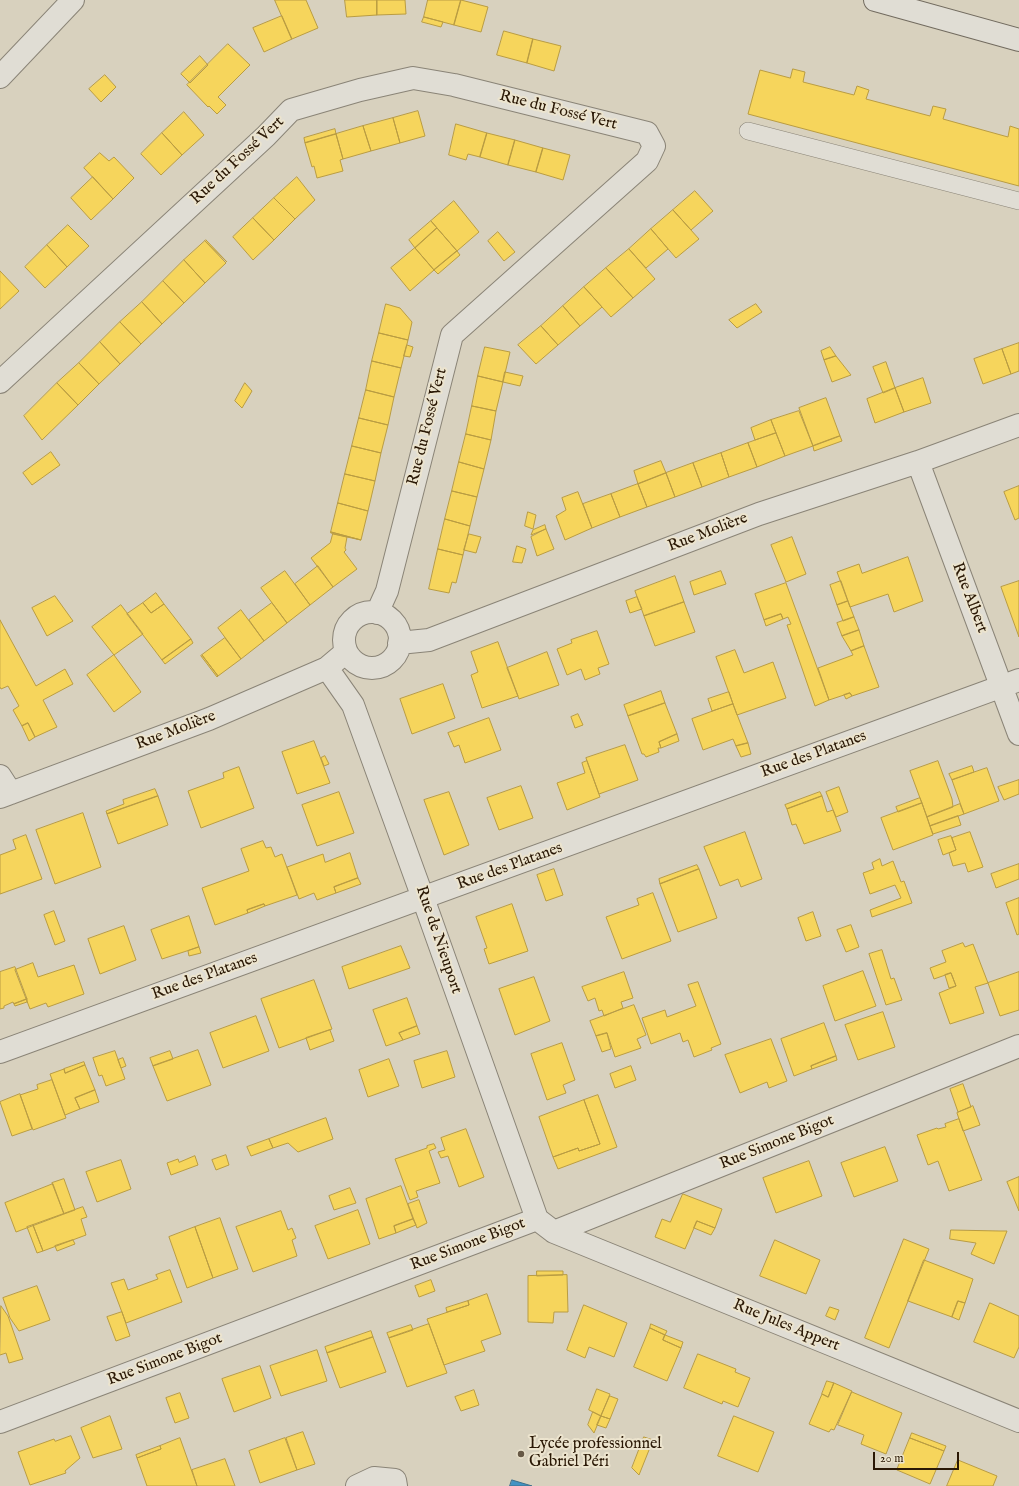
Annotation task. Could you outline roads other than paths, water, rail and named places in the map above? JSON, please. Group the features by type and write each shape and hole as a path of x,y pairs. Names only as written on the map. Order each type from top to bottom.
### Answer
{"street":[{"path":"0,77 73,0"},
{"path":"875,0 1019,40"},
{"name":"Rue du Fossé Vert","path":"0,382 260,141 291,110 360,90 413,78 454,85 647,133 654,146 647,161 452,335 387,591 377,613"},
{"name":"Rue Molière","path":"399,643 429,640 759,514 918,462 1019,425"},
{"name":"Rue Albert","path":"918,462 1010,683 1019,734"},
{"path":"368,612 377,613 385,616 394,624 399,634 399,643 397,651 392,659 385,665 368,668 359,665 352,660 346,652 344,635 348,626 360,615 368,612"},
{"name":"Rue Molière","path":"4,789 209,719 327,668 346,652"},
{"name":"Rue de Nieuport","path":"327,668 353,705 423,898 536,1219"},
{"name":"Rue des Platanes","path":"0,1052 1010,683"},
{"name":"Rue Simone Bigot","path":"0,1422 536,1219 554,1232 1019,1046"},
{"name":"Rue Jules Appert","path":"554,1232 1019,1421"},
{"path":"357,1486 374,1478 396,1483"}],"lane":[{"path":"748,131 1019,201"}],"place":[{"name":"Lycée professionnel Gabriel Péri","path":"521,1454"}]}
